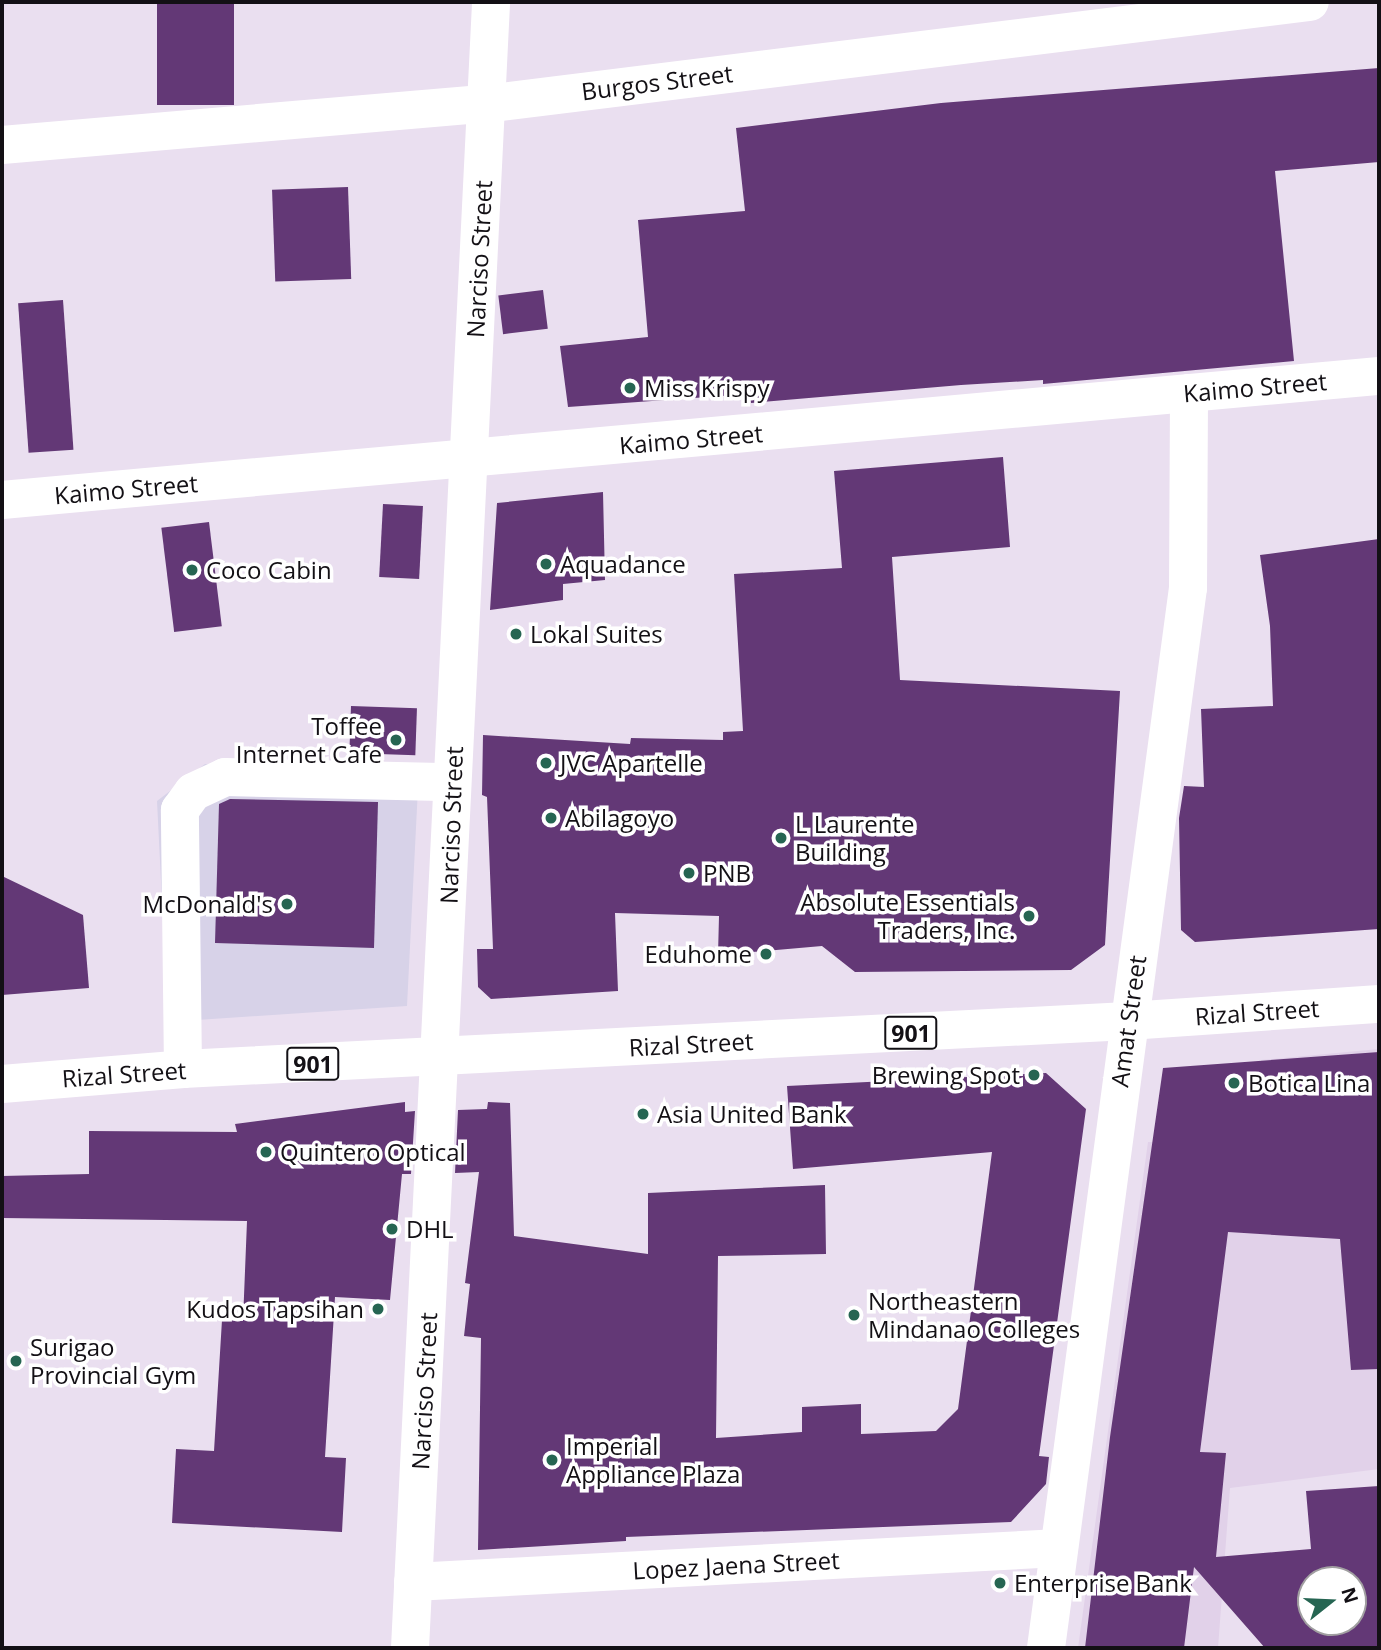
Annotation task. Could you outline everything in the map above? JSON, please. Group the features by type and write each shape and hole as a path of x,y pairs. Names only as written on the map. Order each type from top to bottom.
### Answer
{"street":[{"name":"Narciso Street","path":"410,1648 442,1058 452,782 491,2"},
{"name":"Burgos Street","path":"2,145 485,104 1310,2"},
{"name":"Kaimo Street","path":"2,500 470,460 1379,376"},
{"name":"Amat Street","path":"1046,1648 1188,588 1189,393"},
{"path":"183,1069 180,810 193,792 225,777 452,782"},
{"name":"Rizal Street","path":"2,1084 183,1069 442,1058 1128,1021 1379,1004"},
{"name":"Lopez Jaena Street","path":"413,1582 1059,1548"}],"shaded area":[{"name":"McDonald's","path":"205,764 419,768 407,1006 168,1022 157,801"},
{"path":"1379,1049 1379,1469 1230,1488 1218,1648 1078,1648 1148,1142 1268,1146 1261,1060"}],"building":[{"path":"157,2 234,2 234,105 157,105"},
{"path":"1379,68 1379,162 1275,171 1294,361 1043,384 1043,380 961,385 751,403 750,394 568,407 560,346 648,337 638,220 745,211 736,128 941,103"},
{"path":"348,187 351,279 275,282 272,190"},
{"path":"543,290 548,329 503,334 498,295"},
{"path":"63,300 73,450 29,453 18,303"},
{"path":"1003,457 1010,547 892,557 900,680 1120,691 1105,945 1071,970 855,972 822,946 718,955 719,916 615,913 618,991 491,999 478,987 477,949 493,949 487,797 482,795 483,735 630,744 631,738 723,740 723,732 743,731 734,574 842,568 834,471"},
{"path":"603,492 605,580 563,584 563,600 490,610 497,503"},
{"path":"383,504 423,506 419,579 379,577"},
{"path":"209,522 222,626 174,632 161,528"},
{"path":"1379,539 1379,929 1195,942 1181,930 1179,818 1184,786 1204,787 1201,709 1273,706 1270,626 1260,555"},
{"path":"351,706 417,708 415,755 349,753"},
{"path":"230,799 378,802 374,948 215,943 219,804"},
{"path":"2,876 83,915 89,988 2,995"},
{"path":"1379,1052 1379,1369 1351,1370 1340,1239 1228,1232 1200,1452 1226,1453 1216,1557 1311,1549 1306,1491 1379,1486 1379,1648 1265,1648 1194,1567 1184,1648 1085,1648 1110,1437 1163,1068"},
{"path":"1046,1073 1086,1109 1039,1456 1049,1457 1046,1484 1011,1522 626,1537 626,1541 478,1550 481,1338 464,1336 470,1284 465,1283 479,1172 455,1173 458,1110 487,1109 488,1102 510,1103 514,1236 648,1254 648,1193 825,1185 826,1254 718,1256 716,1438 802,1432 802,1407 861,1404 861,1434 936,1431 958,1409 992,1152 793,1169 787,1086"},
{"path":"405,1102 405,1112 415,1111 411,1174 402,1174 390,1300 335,1297 325,1457 346,1458 342,1532 172,1523 176,1449 214,1451 222,1320 243,1321 247,1221 2,1218 2,1176 89,1174 89,1131 237,1132 235,1124"}],"place":[{"name":"Miss Krispy","path":"630,388"},
{"name":"Aquadance","path":"546,564"},
{"name":"Coco Cabin","path":"192,570"},
{"name":"Lokal Suites","path":"516,634"},
{"name":"Toffee Internet Cafe","path":"396,740"},
{"name":"JVC Apartelle","path":"546,763"},
{"name":"Abilagoyo","path":"551,818"},
{"name":"L Laurente Building","path":"781,838"},
{"name":"PNB","path":"689,873"},
{"name":"McDonald's","path":"287,904"},
{"name":"Absolute Essentials Traders, Inc.","path":"1029,916"},
{"name":"Eduhome","path":"766,954"},
{"name":"Brewing Spot","path":"1034,1075"},
{"name":"Botica Lina","path":"1234,1083"},
{"name":"Asia United Bank","path":"643,1114"},
{"name":"Quintero Optical","path":"266,1152"},
{"name":"DHL","path":"392,1229"},
{"name":"Kudos Tapsihan","path":"378,1309"},
{"name":"Northeastern Mindanao Colleges","path":"854,1315"},
{"name":"Surigao Provincial Gym","path":"16,1361"},
{"name":"Imperial Appliance Plaza","path":"552,1460"},
{"name":"Enterprise Bank","path":"1000,1583"}]}
